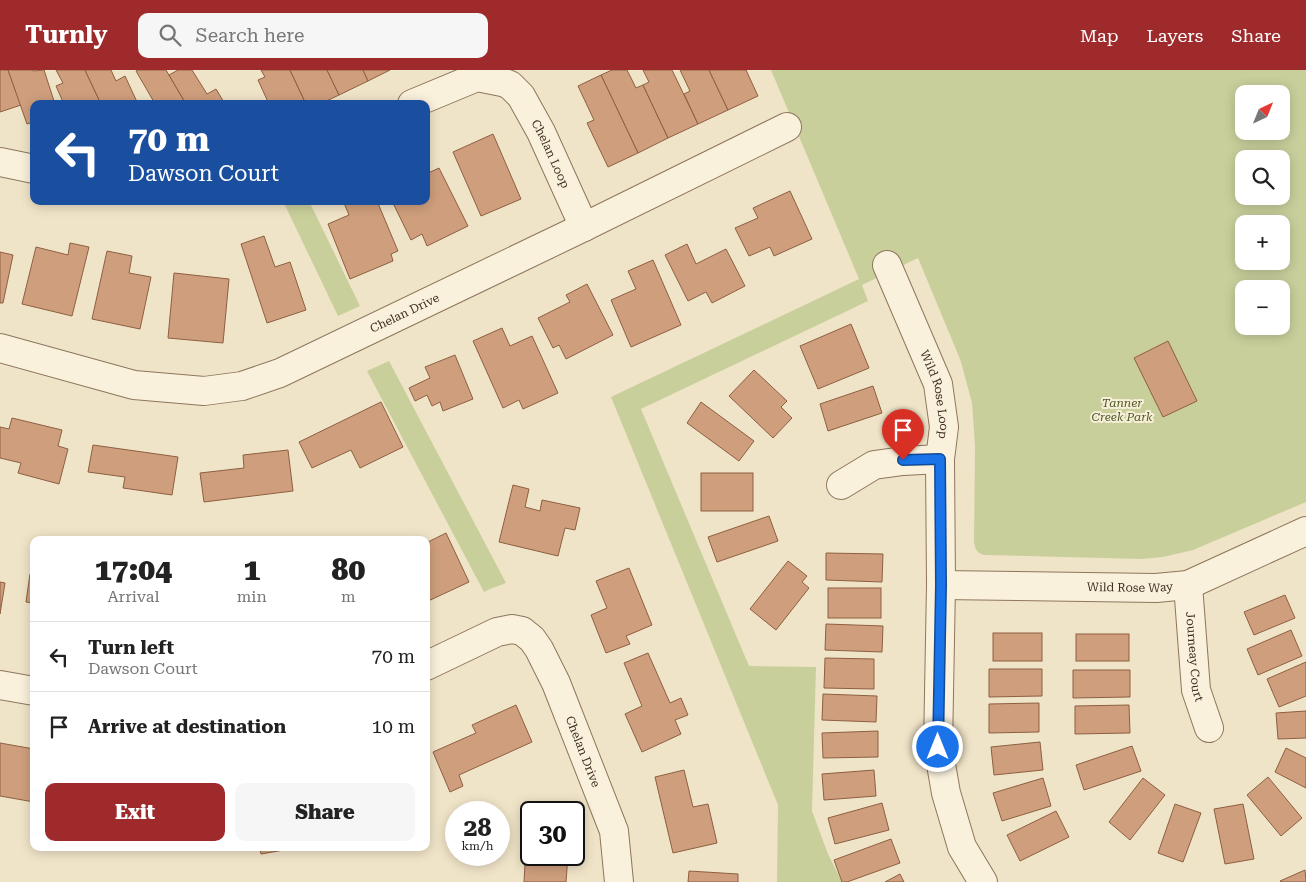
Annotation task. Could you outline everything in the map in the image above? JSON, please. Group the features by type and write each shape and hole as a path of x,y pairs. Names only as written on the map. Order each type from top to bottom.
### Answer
{"street":[{"name":"Chelan Loop","path":"422,100 477,77 502,82 516,78 521,96 541,132 584,227"},
{"name":"Chelan Drive","path":"0,348 134,385 204,391 242,386 280,372 584,227 787,127"},
{"path":"0,162 30,168"},
{"name":"Wild Rose Loop","path":"887,266 938,384 944,427 940,459 941,585 938,747 946,793 962,847 983,882"},
{"path":"841,484 874,465 896,461 940,459"},
{"name":"Wild Rose Way","path":"941,585 1147,588 1188,585 1306,531"},
{"name":"Journeay Court","path":"1188,585 1196,690 1209,728"},
{"name":"Chelan Drive","path":"430,664 497,632 512,629 522,631 532,639 550,671 614,831 619,882"},
{"path":"0,684 30,690"}],"green space":[{"name":"Tanner Creek Park","path":"771,70 1306,70 1306,502 1193,550 1163,557 1141,559 984,555 979,553 975,548 974,541 975,446 972,403 961,362 918,258 862,285 868,301 641,409 749,666 816,667 812,811 828,854 842,882 777,882 778,805 611,397 859,279"},
{"path":"285,205 311,205 360,306 338,316"},
{"path":"389,361 506,583 484,592 367,371"}],"building":[{"path":"0,70 8,70 21,105 0,112"},
{"path":"8,70 44,70 54,100 30,100 30,123 27,124"},
{"path":"56,70 85,70 99,100 62,100 56,86 63,83"},
{"path":"85,70 111,70 116,81 125,76 136,100 99,100"},
{"path":"166,70 184,100 153,100 136,71"},
{"path":"178,70 192,70 207,94 216,89 223,100 184,100 169,75"},
{"path":"261,70 290,70 304,100 267,100 258,80 265,77"},
{"path":"290,70 327,70 339,95 328,100 304,100"},
{"path":"327,70 363,70 368,81 339,95"},
{"path":"363,70 390,70 368,81"},
{"path":"612,70 627,70 636,88 643,85 668,138 638,153 601,75"},
{"path":"643,70 672,70 698,124 668,138 643,85 649,82"},
{"path":"680,70 709,70 728,110 698,124 684,94 690,91"},
{"path":"709,70 746,70 758,96 728,110"},
{"path":"601,75 638,153 608,167 587,123 594,120 578,86"},
{"path":"493,134 521,199 481,216 453,152"},
{"path":"439,168 468,226 427,246 422,234 411,240 394,205 430,205 430,172"},
{"path":"790,191 812,239 774,256 770,247 749,256 735,228 758,218 753,208"},
{"path":"345,205 379,205 398,251 391,254 393,261 350,279 328,224 349,215"},
{"path":"264,236 275,267 290,262 306,310 267,323 241,244"},
{"path":"70,243 89,247 72,316 22,304 36,247 68,255"},
{"path":"687,244 696,264 726,249 745,286 712,303 706,292 688,301 665,255"},
{"path":"107,251 132,256 129,273 151,277 140,329 92,319"},
{"path":"0,252 13,255 3,303 0,303"},
{"path":"653,260 681,325 631,347 611,300 636,289 628,271"},
{"path":"174,273 229,279 223,343 168,338"},
{"path":"587,284 613,335 566,359 559,345 553,348 538,318 570,302 566,295"},
{"path":"851,324 869,368 818,389 800,346"},
{"path":"502,328 510,346 532,336 558,393 523,409 519,400 503,408 473,341"},
{"path":"1168,341 1197,401 1163,417 1134,358"},
{"path":"455,355 473,399 443,411 440,402 432,406 427,395 415,401 409,388 430,378 425,367"},
{"path":"754,370 787,401 781,407 792,418 773,438 729,396"},
{"path":"873,386 882,413 828,431 820,404"},
{"path":"381,402 403,447 360,468 351,450 312,468 299,442"},
{"path":"701,402 754,441 739,461 687,423"},
{"path":"12,418 62,430 58,446 68,449 59,484 18,473 21,463 0,458 0,427 9,429"},
{"path":"93,445 178,457 172,495 123,488 125,477 88,472"},
{"path":"288,450 293,491 204,502 200,473 244,468 243,455"},
{"path":"701,473 753,473 753,511 701,511"},
{"path":"513,485 529,489 525,507 540,511 542,500 580,508 575,530 565,528 558,556 499,542"},
{"path":"769,516 778,541 717,562 708,537"},
{"path":"446,533 469,582 430,600 430,541"},
{"path":"826,553 883,554 882,582 826,580"},
{"path":"788,561 807,576 802,582 809,588 776,630 750,609"},
{"path":"629,568 652,625 626,636 630,644 606,653 591,615 607,608 596,581"},
{"path":"30,574 30,602 26,602"},
{"path":"0,582 5,583 0,614"},
{"path":"828,588 881,588 881,618 828,618"},
{"path":"1285,595 1295,618 1254,635 1244,612"},
{"path":"826,624 883,626 882,652 825,650"},
{"path":"1291,630 1302,656 1258,675 1247,649"},
{"path":"993,633 1042,633 1042,661 993,661"},
{"path":"1076,634 1129,634 1129,661 1076,661"},
{"path":"648,653 670,703 681,698 688,715 675,720 681,734 642,752 625,714 642,706 624,663"},
{"path":"825,658 874,659 874,689 824,688"},
{"path":"1306,662 1306,696 1279,707 1267,679"},
{"path":"989,669 1042,669 1042,696 989,697"},
{"path":"1073,670 1130,670 1130,697 1073,698"},
{"path":"823,694 877,696 876,722 822,720"},
{"path":"1039,703 1039,732 989,733 989,704"},
{"path":"516,705 532,742 459,775 463,786 450,792 433,752 476,733 472,725"},
{"path":"1129,705 1130,733 1075,734 1075,706"},
{"path":"1306,711 1306,738 1278,739 1276,713"},
{"path":"878,731 878,757 823,758 822,733"},
{"path":"1040,742 1043,770 994,775 991,747"},
{"path":"0,743 30,748 30,801 0,796"},
{"path":"1132,746 1141,771 1084,790 1076,765"},
{"path":"1286,748 1306,758 1306,788 1275,772"},
{"path":"684,770 693,807 708,804 717,843 673,853 655,777"},
{"path":"874,770 876,796 824,800 822,774"},
{"path":"1268,777 1302,818 1281,836 1247,795"},
{"path":"1043,778 1051,806 1002,821 993,793"},
{"path":"1143,778 1165,795 1130,840 1109,822"},
{"path":"882,803 889,830 835,844 828,818"},
{"path":"1175,804 1201,813 1183,862 1158,853"},
{"path":"1243,804 1254,859 1225,864 1214,809"},
{"path":"1056,811 1069,837 1020,861 1007,835"},
{"path":"891,839 900,863 847,882 842,882 834,860"},
{"path":"260,851 278,851 261,854"},
{"path":"525,866 567,866 566,882 524,882"},
{"path":"1305,870 1306,882 1280,881"},
{"path":"689,871 738,874 738,882 688,882"},
{"path":"900,874 904,882 885,882"}],"route":[{"path":"903,460 940,459 941,585 938,747"}]}
